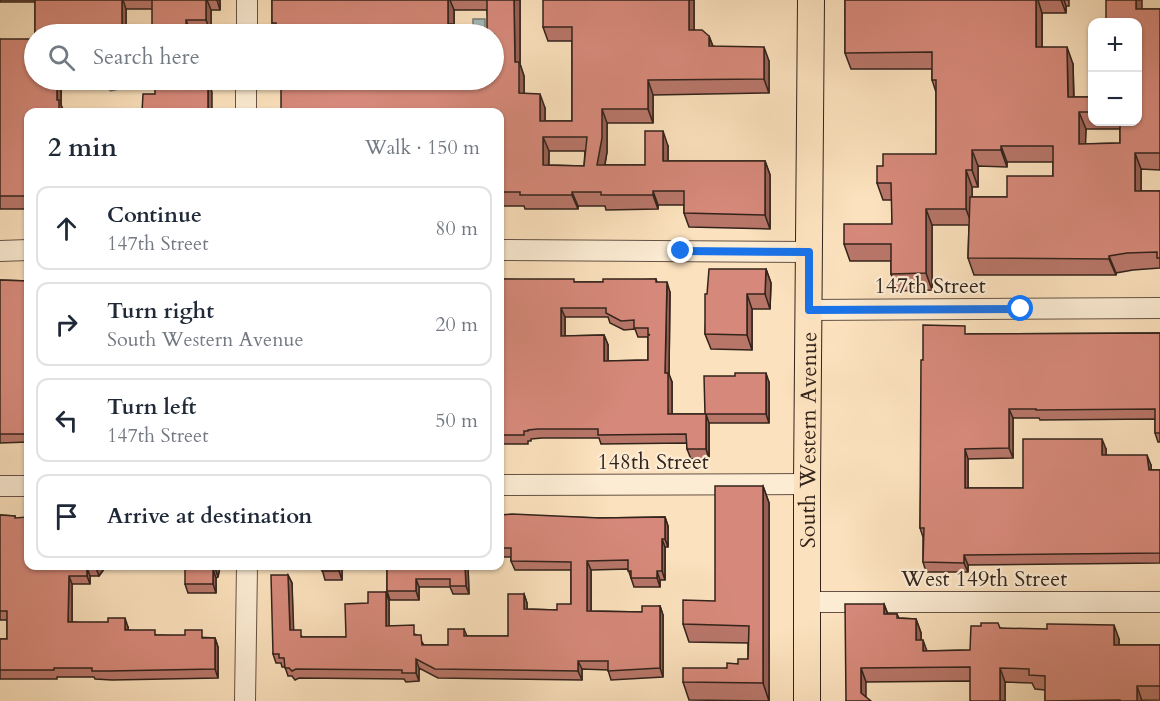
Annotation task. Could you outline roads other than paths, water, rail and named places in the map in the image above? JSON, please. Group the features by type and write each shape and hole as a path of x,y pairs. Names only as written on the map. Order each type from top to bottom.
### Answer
{"main road":[{"name":"South Western Avenue","path":"807,701 811,0"}],"street":[{"path":"247,0 247,24"},
{"path":"246,90 246,108"},
{"path":"0,250 24,250"},
{"path":"504,250 809,252"},
{"name":"147th Street","path":"809,310 1160,308"},
{"name":"148th Street","path":"504,485 807,484"},
{"path":"0,486 24,486"},
{"path":"245,701 247,570"},
{"name":"West 149th Street","path":"808,602 1160,602"}],"water":[{"path":"473,19 485,19 485,24 473,24"}]}
